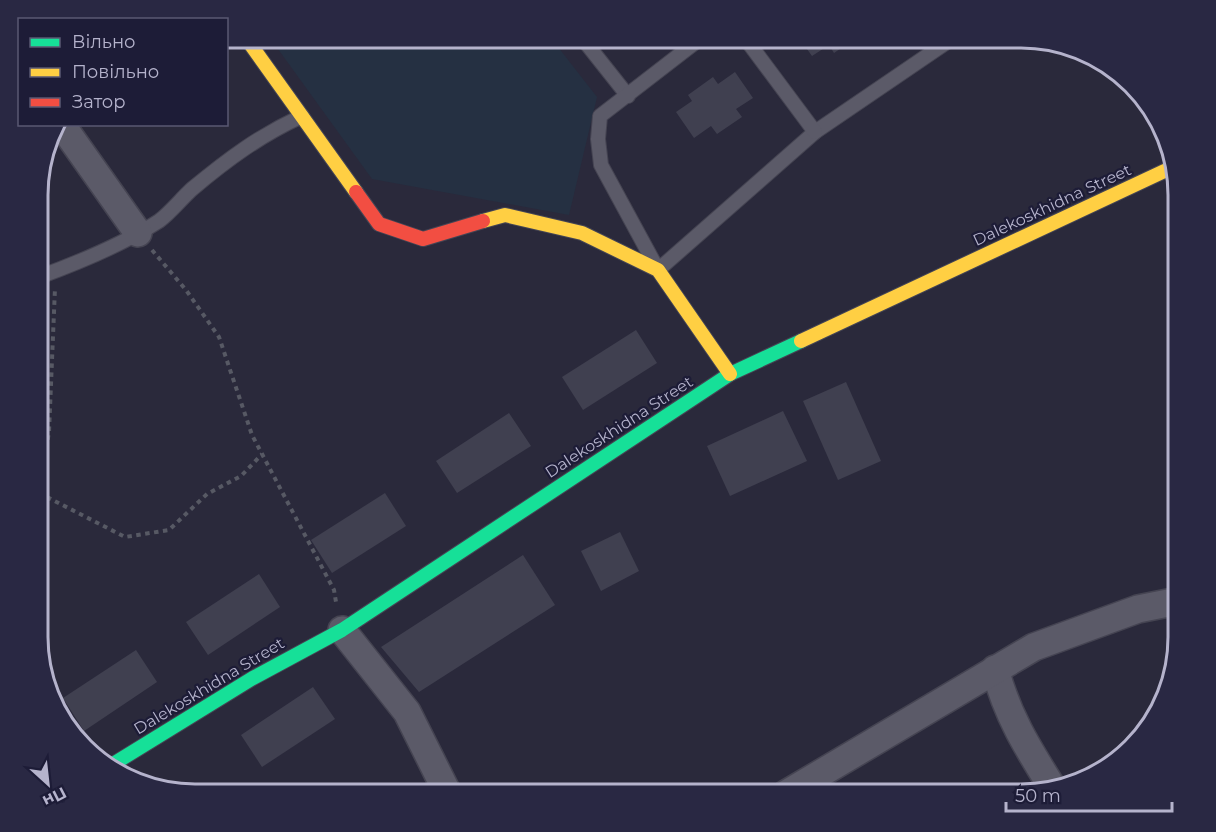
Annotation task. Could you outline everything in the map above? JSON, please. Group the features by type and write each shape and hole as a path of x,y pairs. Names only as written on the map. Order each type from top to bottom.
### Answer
{"street":[{"path":"253,48 379,224 423,239 505,215 582,233 658,270 730,374"},
{"path":"64,129 138,233"},
{"name":"Dalekoskhidna Street","path":"117,761 206,705 299,651 342,630 730,374 1166,170"},
{"path":"803,784 1034,646 1138,609 1168,603"},
{"path":"342,630 407,712 443,784"},
{"path":"995,669 1001,692 1018,733 1048,781"}],"lane":[{"path":"590,48 628,96"},
{"path":"688,48 600,116 598,139 601,165 658,270 815,132 938,48"},
{"path":"752,48 815,132"},
{"path":"48,274 84,260 161,219 224,163 267,133 302,116"}],"path":[{"path":"138,233 186,291 219,337 252,435 334,590 342,630"},
{"path":"48,438 57,270"},
{"path":"48,498 125,537 169,530 207,494 242,476 262,454"}],"shaded area":[{"path":"277,48 559,48 597,97 569,215 372,179"}],"building":[{"path":"806,48 824,48 812,56"},
{"path":"831,48 841,48 834,53"},
{"path":"735,72 753,98 736,109 742,117 717,134 711,126 694,138 676,112 692,101 688,95 713,77 718,84"},
{"path":"636,330 657,363 583,410 562,377"},
{"path":"846,382 881,461 838,480 803,401"},
{"path":"783,411 807,461 730,496 707,446"},
{"path":"509,413 531,446 457,493 436,461"},
{"path":"385,493 406,526 332,573 311,540"},
{"path":"620,532 639,571 601,591 581,551"},
{"path":"523,555 555,605 419,692 381,647"},
{"path":"259,574 280,607 208,655 186,622"},
{"path":"136,650 157,682 84,731 63,698"},
{"path":"313,687 335,719 262,767 241,735"}],"traffic: fast":[{"path":"117,762 253,678 342,630 730,374 801,341"}],"traffic: slow":[{"path":"253,48 356,192"},
{"path":"801,341 1166,170"},
{"path":"483,221 505,215 582,233 658,270 730,374"}],"traffic: jam":[{"path":"356,192 379,224 423,239 483,221"}]}
